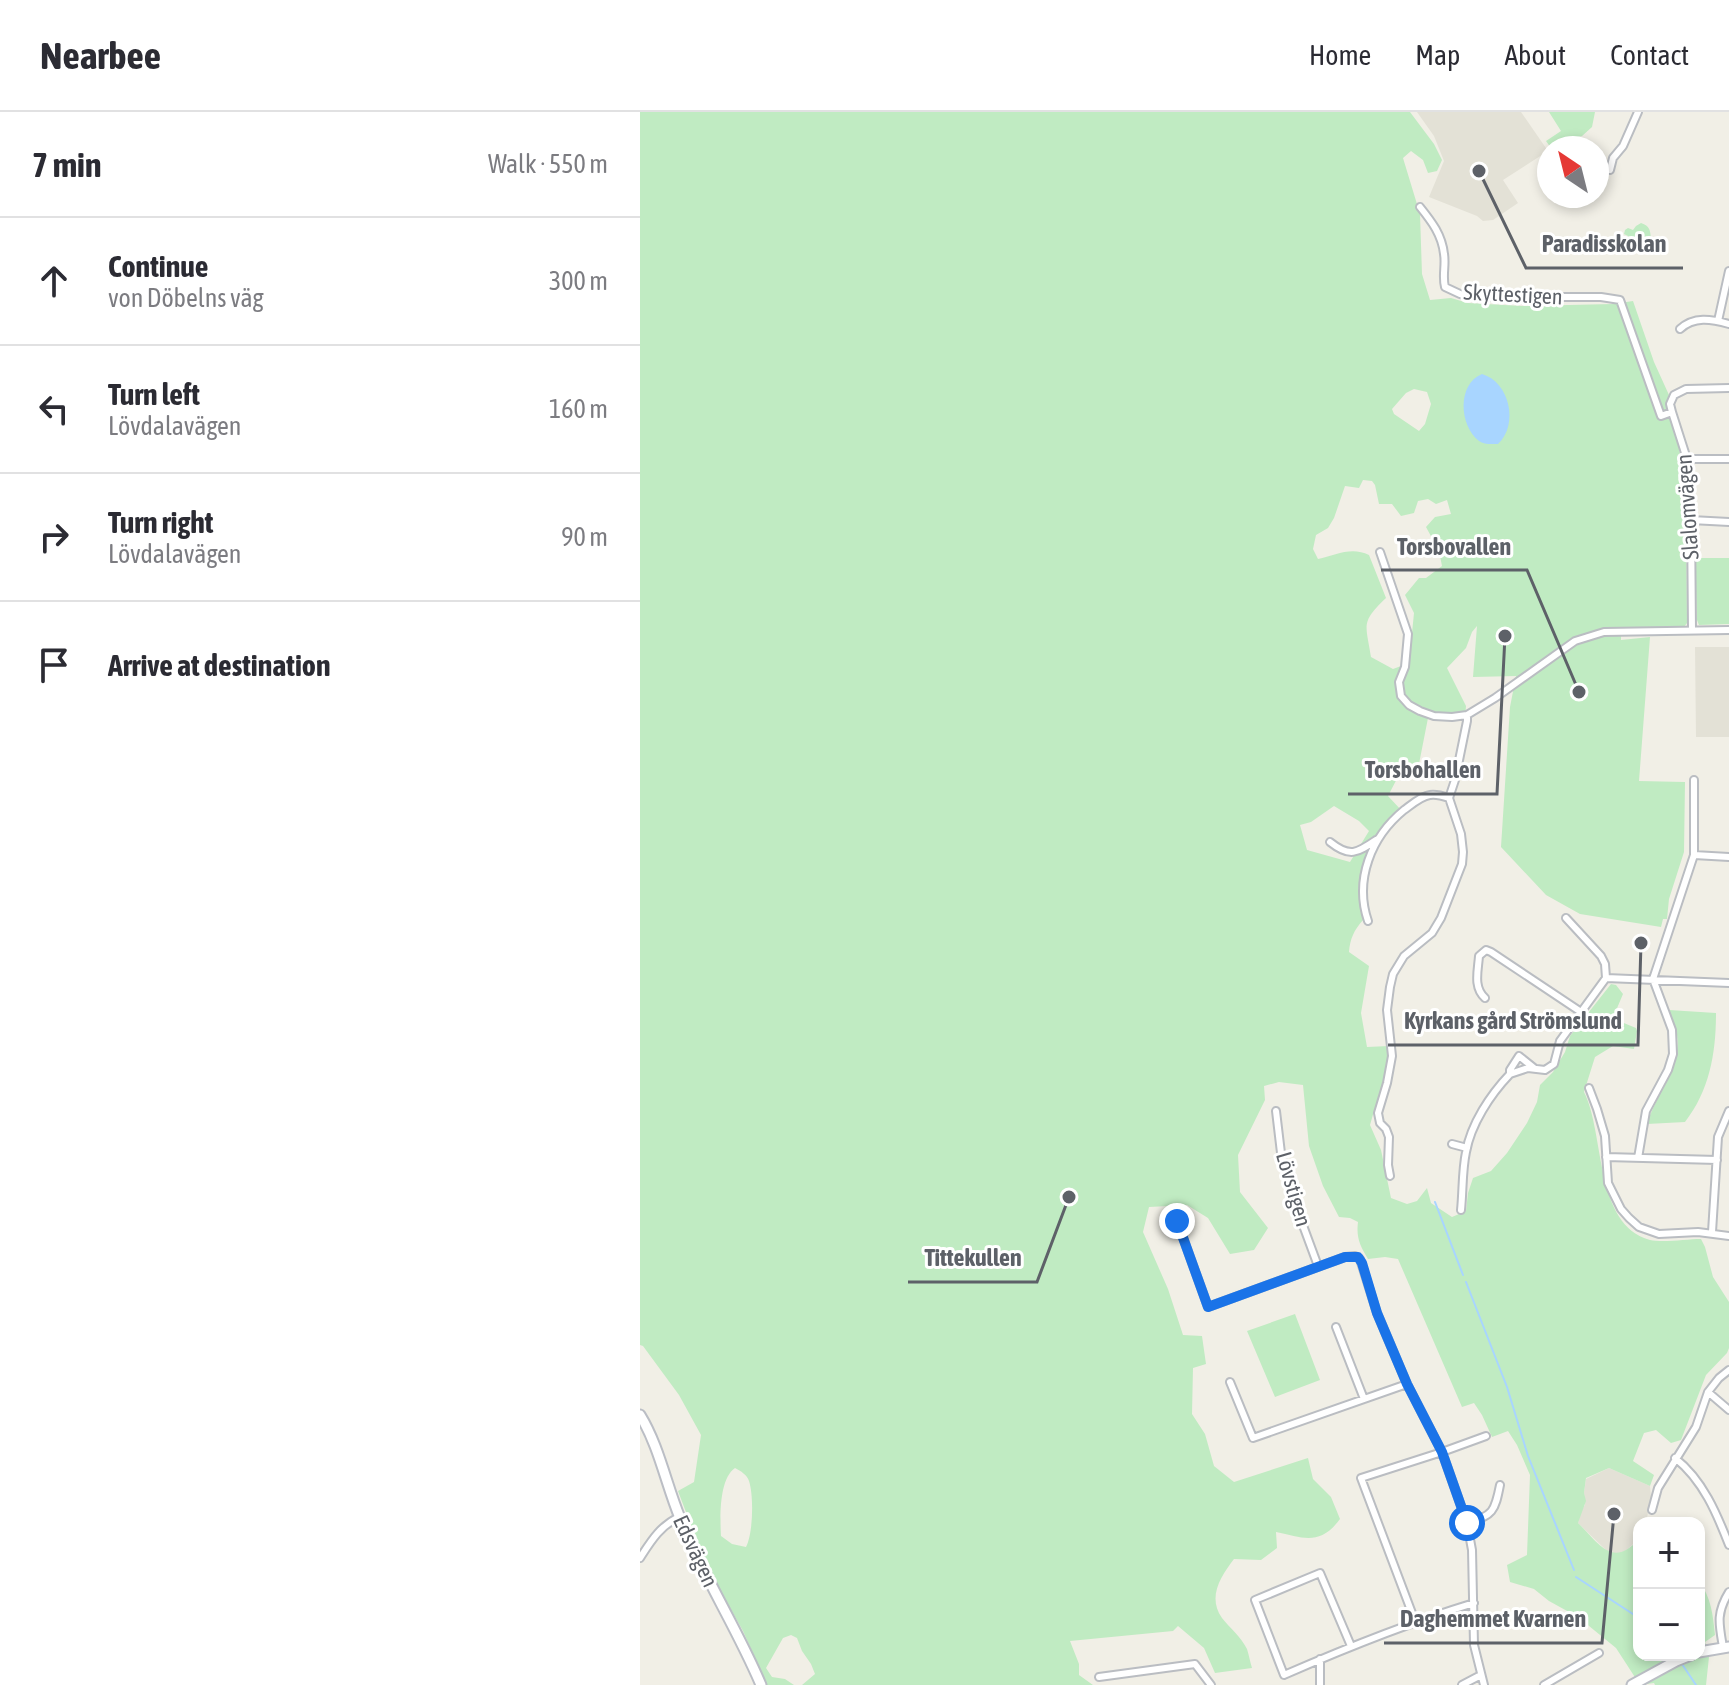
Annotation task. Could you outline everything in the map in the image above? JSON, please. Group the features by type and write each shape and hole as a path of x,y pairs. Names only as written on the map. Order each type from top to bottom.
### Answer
{"street":[{"path":"1610,170 1613,158 1623,146 1638,112"},
{"name":"Skyttestigen","path":"1420,207 1437,229 1445,255 1445,287 1460,294 1620,300 1661,416 1672,412"},
{"path":"1718,321 1729,271"},
{"path":"1680,329 1689,321 1697,320 1729,324"},
{"path":"1672,412 1671,399 1678,392 1729,388"},
{"name":"Slalomvägen","path":"1672,412 1687,459 1692,630"},
{"path":"1687,459 1729,459"},
{"path":"1691,520 1729,522"},
{"path":"1380,552 1408,634 1405,667 1399,682 1401,696 1409,705 1434,716 1467,715 1575,641 1604,632 1729,630"},
{"path":"1390,1176 1389,1137 1378,1113 1392,1056 1387,1010 1390,987 1393,974 1404,956 1432,933 1441,918 1462,864 1461,834 1449,798 1467,715"},
{"path":"1638,1158 1646,1111 1668,1070 1673,1048 1670,1023 1653,979 1694,855 1694,780"},
{"path":"1368,921 1363,908 1362,890 1373,847 1395,818 1423,797 1449,798"},
{"path":"1330,842 1350,853 1360,851 1379,838"},
{"path":"1694,855 1729,857"},
{"path":"1510,1074 1524,1069 1545,1070 1554,1064 1560,1041 1606,978 1601,956 1566,918"},
{"path":"1485,998 1479,993 1477,984 1479,956 1486,950 1581,1012"},
{"path":"1606,978 1729,983"},
{"path":"1461,1210 1467,1148 1482,1112 1510,1074 1519,1056 1534,1068"},
{"path":"1589,1088 1605,1136 1608,1183 1621,1209 1639,1227 1659,1234 1712,1232 1729,1236"},
{"name":"Lövstigen","path":"1276,1111 1281,1153 1291,1193 1318,1266"},
{"path":"1712,1232 1720,1129 1729,1111"},
{"path":"1452,1144 1467,1148"},
{"path":"1606,1157 1717,1160"},
{"path":"1177,1221 1208,1307 1345,1257 1358,1257 1362,1263 1377,1313 1407,1384 1442,1452 1467,1523 1472,1550 1474,1645 1484,1685"},
{"path":"1336,1327 1364,1399"},
{"path":"1652,1510 1658,1488 1696,1427 1708,1392 1729,1370"},
{"path":"1230,1382 1253,1438 1407,1384"},
{"path":"1708,1392 1729,1410"},
{"name":"Edsvägen","path":"640,1415 652,1436 679,1517 697,1558 738,1633 761,1685"},
{"path":"1415,1621 1361,1478 1486,1436"},
{"path":"1675,1458 1694,1478 1715,1510 1729,1545"},
{"path":"1467,1523 1490,1515 1500,1485"},
{"path":"640,1558 658,1532 679,1517"},
{"path":"1351,1646 1320,1573 1255,1600 1284,1675 1415,1621 1474,1603"},
{"path":"1705,1651 1726,1647 1719,1617 1720,1607 1729,1592"},
{"path":"1544,1685 1599,1653"},
{"path":"1320,1659 1320,1685"},
{"path":"1632,1685 1676,1661"},
{"path":"1099,1677 1195,1664 1211,1685"},
{"path":"1462,1685 1481,1675"}],"shaded area":[{"path":"1417,112 1521,112 1538,136 1537,158 1503,180 1518,203 1493,220 1483,221 1429,197 1444,161 1434,136"},
{"path":"1695,647 1729,647 1729,737 1696,737"},
{"path":"1609,1468 1650,1486 1647,1517 1633,1517 1633,1544 1623,1553 1607,1551 1578,1523 1585,1505 1586,1479"}],"green space":[{"path":"640,112 1410,112 1442,160 1437,171 1428,173 1423,160 1411,151 1403,158 1420,214 1422,274 1430,300 1451,298 1468,303 1522,306 1633,301 1669,395 1666,406 1674,424 1686,499 1687,623 1684,627 1621,629 1621,640 1650,637 1639,781 1685,782 1684,852 1669,899 1667,919 1663,919 1661,927 1580,914 1546,895 1501,847 1510,707 1516,676 1473,677 1477,626 1466,648 1447,668 1466,706 1465,719 1428,718 1418,769 1402,769 1388,796 1402,811 1377,836 1361,874 1359,896 1363,920 1353,935 1349,952 1369,966 1361,1013 1367,1047 1389,1046 1390,1058 1387,1081 1370,1125 1381,1150 1391,1198 1407,1204 1417,1201 1427,1188 1431,1203 1452,1217 1466,1211 1473,1178 1491,1171 1507,1153 1527,1123 1537,1102 1540,1085 1553,1072 1570,1036 1611,984 1616,985 1623,994 1614,1019 1636,1028 1634,1049 1613,1046 1595,1057 1584,1092 1591,1110 1610,1197 1619,1216 1632,1231 1650,1240 1701,1239 1713,1277 1729,1302 1729,1348 1706,1375 1681,1440 1671,1443 1656,1430 1644,1433 1633,1461 1654,1475 1650,1486 1609,1468 1586,1478 1586,1501 1578,1523 1606,1550 1621,1552 1633,1544 1633,1661 1705,1661 1705,1642 1709,1657 1706,1685 1640,1685 1616,1648 1578,1617 1534,1589 1510,1582 1507,1565 1527,1555 1530,1475 1508,1431 1492,1437 1474,1403 1462,1407 1398,1259 1368,1259 1359,1241 1358,1222 1339,1217 1323,1186 1309,1146 1303,1085 1279,1082 1264,1086 1265,1100 1238,1155 1240,1192 1268,1228 1254,1250 1230,1254 1208,1218 1187,1205 1149,1207 1143,1232 1168,1289 1183,1335 1202,1336 1206,1364 1193,1368 1192,1414 1205,1434 1214,1466 1234,1482 1308,1458 1313,1479 1331,1497 1340,1519 1333,1528 1318,1537 1303,1538 1276,1532 1277,1548 1261,1560 1234,1559 1225,1572 1216,1595 1218,1610 1245,1645 1252,1668 1215,1673 1204,1648 1178,1626 1173,1631 1070,1641 1079,1664 1079,1675 1093,1685 802,1685 815,1674 797,1638 791,1635 783,1638 766,1668 772,1677 785,1679 794,1685 767,1685 743,1631 706,1565 678,1491 694,1482 701,1435 679,1395 640,1345","holes":["1414,389 1427,392 1431,404 1425,424 1419,431 1394,414 1392,409 1406,393","1363,480 1372,481 1375,485 1379,504 1392,504 1401,516 1414,513 1418,501 1428,499 1436,504 1447,500 1451,514 1435,517 1426,527 1439,551 1442,566 1426,578 1419,578 1405,595 1414,613 1409,663 1393,669 1371,657 1367,624 1372,613 1386,598 1369,555 1350,551 1318,559 1313,549 1316,535 1328,528 1334,518 1345,486 1359,488","1334,806 1369,831 1350,862 1307,850 1300,825 1311,822","735,1468 748,1479 751,1488 751,1524 746,1547 732,1544 721,1536 722,1499 726,1481"]},
{"path":"1549,112 1595,112 1592,127 1582,136 1554,136 1561,131"},
{"path":"1641,223 1649,229 1651,238 1630,252 1625,230 1633,230"},
{"path":"1695,558 1729,558 1729,624 1699,625"},
{"path":"1669,1010 1716,1013 1713,1056 1706,1084 1685,1122 1647,1124 1676,1058 1677,1035"},
{"path":"1295,1314 1320,1380 1275,1397 1247,1331"},
{"path":"1705,1591 1712,1613 1715,1635 1705,1642"}],"water":[{"path":"1482,374 1499,386 1508,405 1508,426 1498,444 1479,441 1472,434 1465,415 1468,386"}],"waterway":[{"path":"1435,1202 1463,1275"},
{"path":"1466,1282 1507,1387 1528,1456 1574,1570"},
{"path":"1576,1577 1633,1614"},
{"path":"1682,1664 1696,1685"}],"place":[{"name":"Paradisskolan","path":"1479,171"},
{"name":"Torsbohallen","path":"1505,636"},
{"name":"Torsbovallen","path":"1579,692"},
{"name":"Kyrkans gård Strömslund","path":"1641,943"},
{"name":"Tittekullen","path":"1069,1197"},
{"name":"Daghemmet Kvarnen","path":"1614,1514"}],"route":[{"path":"1177,1221 1208,1307 1345,1257 1358,1257 1377,1313 1407,1384 1442,1452 1467,1523"}]}
